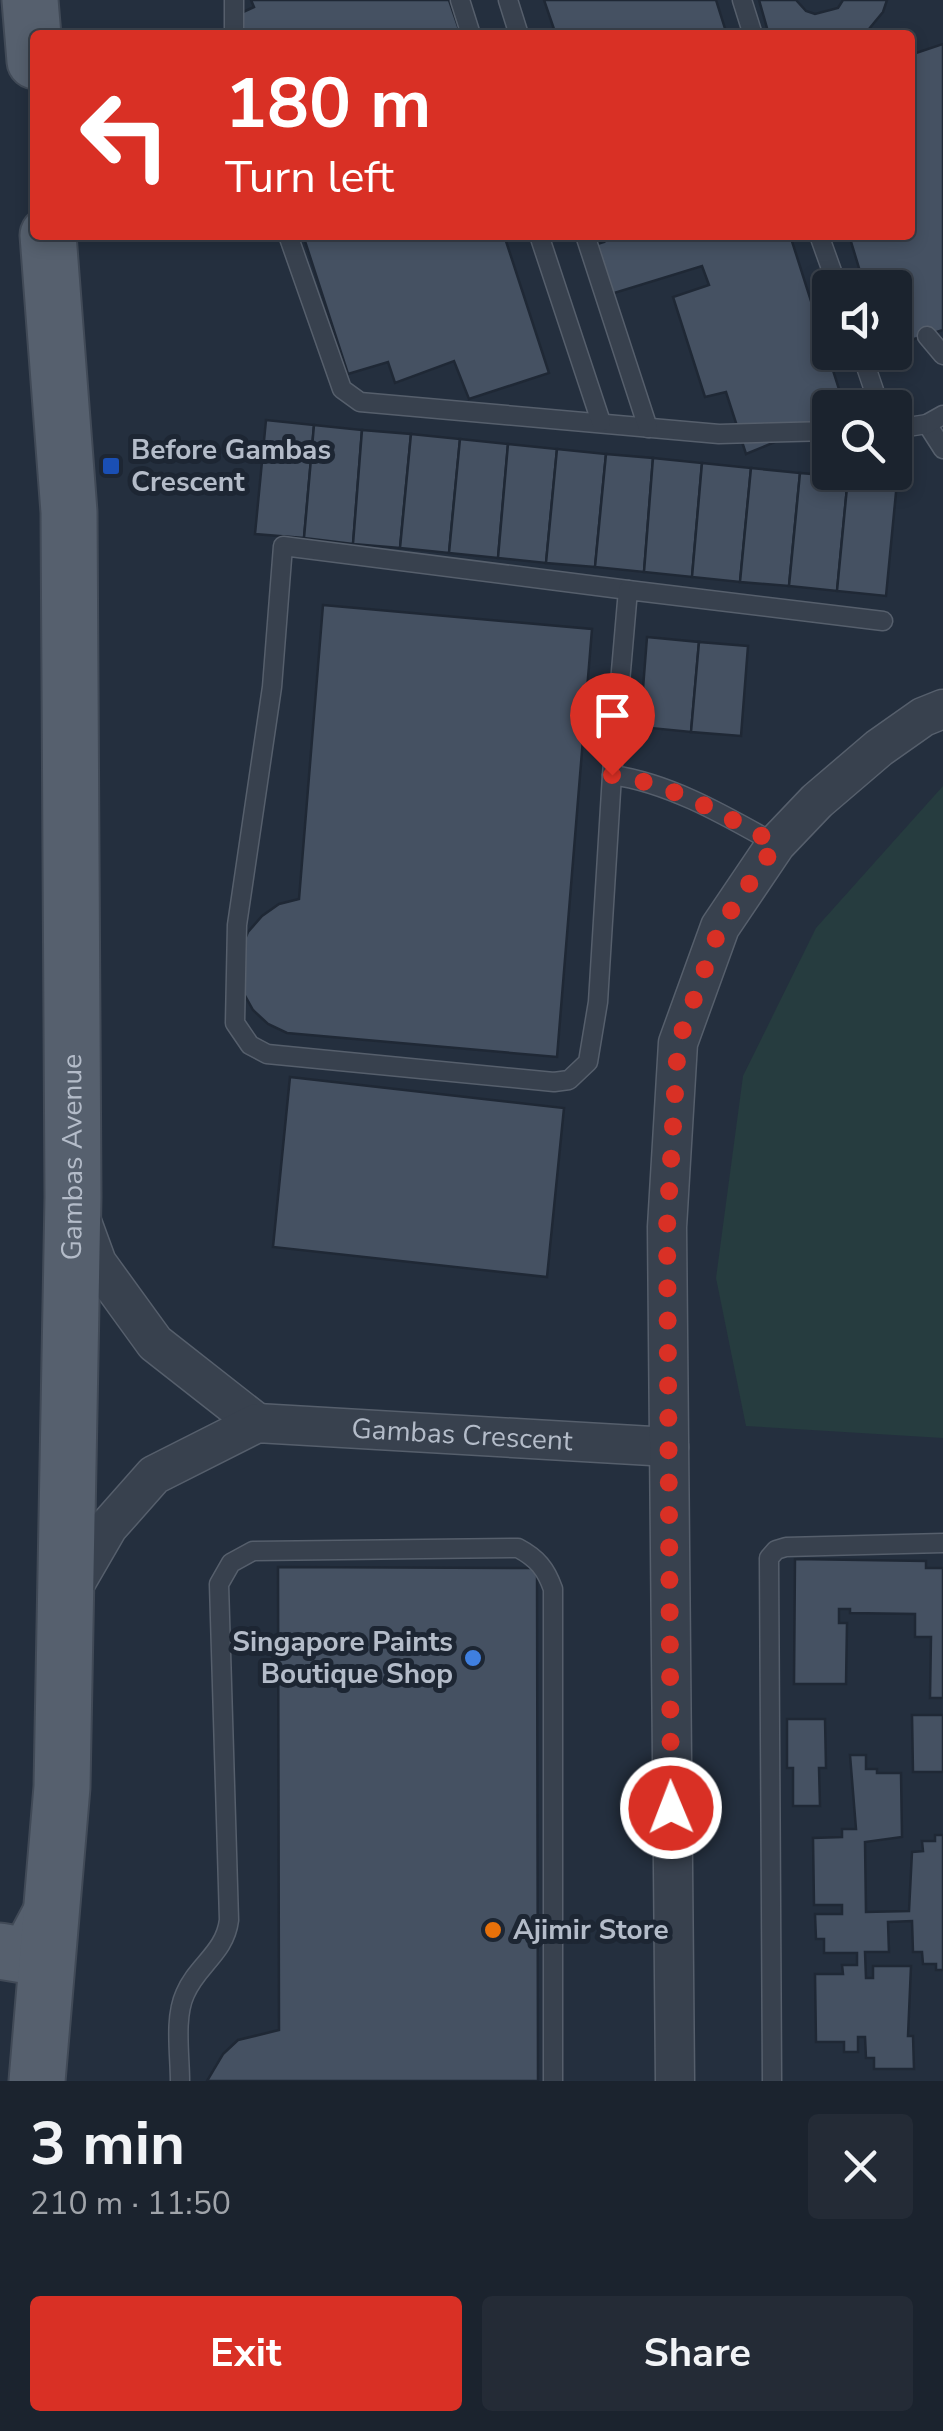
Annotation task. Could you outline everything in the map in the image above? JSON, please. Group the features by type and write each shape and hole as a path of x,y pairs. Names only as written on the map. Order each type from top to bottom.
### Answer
{"main road":[{"path":"30,0 32,30"},
{"name":"Gambas Avenue","path":"37,2081 62,1787 73,1196 69,512 48,240"},
{"path":"0,1951 23,1955 34,1945 50,1915"}],"street":[{"path":"674,2081 667,1227 678,1043 720,927 776,844 817,801 879,748 933,713 943,684"},
{"path":"73,1196 96,1263 154,1343 257,1423"},
{"name":"Gambas Crescent","path":"67,1598 108,1527 154,1475 257,1423 669,1446"}],"lane":[{"path":"234,0 234,30"},
{"path":"460,0 469,30"},
{"path":"508,0 517,30"},
{"path":"742,0 751,30"},
{"path":"290,240 342,390 360,402 719,434 812,431"},
{"path":"540,240 601,422"},
{"path":"587,240 648,428"},
{"path":"821,240 832,270"},
{"path":"927,336 943,355"},
{"path":"935,420 943,450"},
{"path":"628,590 598,1002 588,1062 581,1072 569,1080 554,1082 267,1054 241,1036 234,1006 237,925 272,687 282,546 883,621"},
{"path":"612,775 639,778 726,816 776,844"},
{"path":"772,2081 768,1558 786,1547 943,1543"},
{"path":"180,2081 181,2008 185,1992 222,1947 230,1920 219,1584 231,1564 252,1550 518,1548 534,1556 548,1574 553,1589 553,2081"}],"green space":[{"path":"943,786 943,1438 746,1426 716,1278 743,1076 816,928"}],"building":[{"path":"251,0 449,0 459,30 236,30 232,17 254,7"},
{"path":"544,0 716,0 725,30 554,30"},
{"path":"759,0 796,0 815,14 838,8 843,0 887,0 883,12 868,30 768,30"},
{"path":"943,44 943,330 912,340 912,270 860,270 851,240 915,240 915,53"},
{"path":"305,240 506,240 549,373 469,399 454,361 395,383 388,362 348,374"},
{"path":"603,240 792,240 812,304 812,370 833,370 839,390 812,390 812,426 746,454 726,392 705,397 673,297 709,285 702,266 611,294 594,245"},
{"path":"266,420 314,425 304,538 255,534"},
{"path":"314,425 362,430 353,544 304,538"},
{"path":"362,430 411,434 400,548 353,544"},
{"path":"411,434 460,439 449,553 400,548"},
{"path":"460,439 508,444 498,558 449,553"},
{"path":"508,444 557,449 546,563 498,558"},
{"path":"557,449 606,454 595,567 546,563"},
{"path":"606,454 653,458 644,572 595,567"},
{"path":"653,458 702,463 692,577 644,572"},
{"path":"702,463 751,468 740,582 692,577"},
{"path":"751,468 800,473 789,586 740,582"},
{"path":"800,473 812,474 812,490 847,490 837,591 789,586"},
{"path":"847,490 896,490 886,596 837,591"},
{"path":"323,605 592,629 557,1057 287,1033 268,1024 253,1010 243,992 240,951 248,932 279,904 299,899"},
{"path":"647,637 699,642 691,732 640,727"},
{"path":"699,642 748,646 741,736 691,732"},
{"path":"290,1077 564,1108 547,1277 273,1247"},
{"path":"795,1559 926,1561 926,1568 943,1568 943,1698 930,1698 931,1637 915,1637 915,1614 850,1613 850,1609 839,1609 839,1623 847,1623 846,1684 794,1684"},
{"path":"278,1567 537,1568 538,2081 207,2081 223,2054 238,2040 279,2030"},
{"path":"912,1715 943,1715 943,1772 913,1772"},
{"path":"787,1719 825,1719 826,1768 819,1768 820,1806 793,1806 793,1768 787,1768"},
{"path":"850,1755 866,1755 866,1769 877,1769 877,1773 901,1773 902,1837 865,1842 866,1912 909,1911 912,1852 923,1851 922,1841 935,1841 935,1835 943,1835 943,1970 936,1970 936,1964 923,1964 922,1952 913,1952 912,1921 888,1922 889,1952 865,1952 866,1978 873,1978 873,1966 911,1966 908,2036 913,2036 914,2069 874,2069 874,2058 866,2058 865,2037 858,2037 858,2052 844,2052 844,2042 816,2042 815,1974 843,1974 842,1965 857,1965 857,1953 824,1953 824,1939 816,1939 815,1914 842,1914 842,1905 814,1905 813,1838 842,1837 842,1829 856,1829"}],"place":[{"name":"Before Gambas Crescent","path":"111,466"},
{"name":"Singapore Paints Boutique Shop","path":"473,1658"},
{"name":"Ajimir Store","path":"493,1930"}],"route":[{"path":"612,775 639,778 726,816 776,844 720,927 678,1043 667,1227 671,1808"}]}
